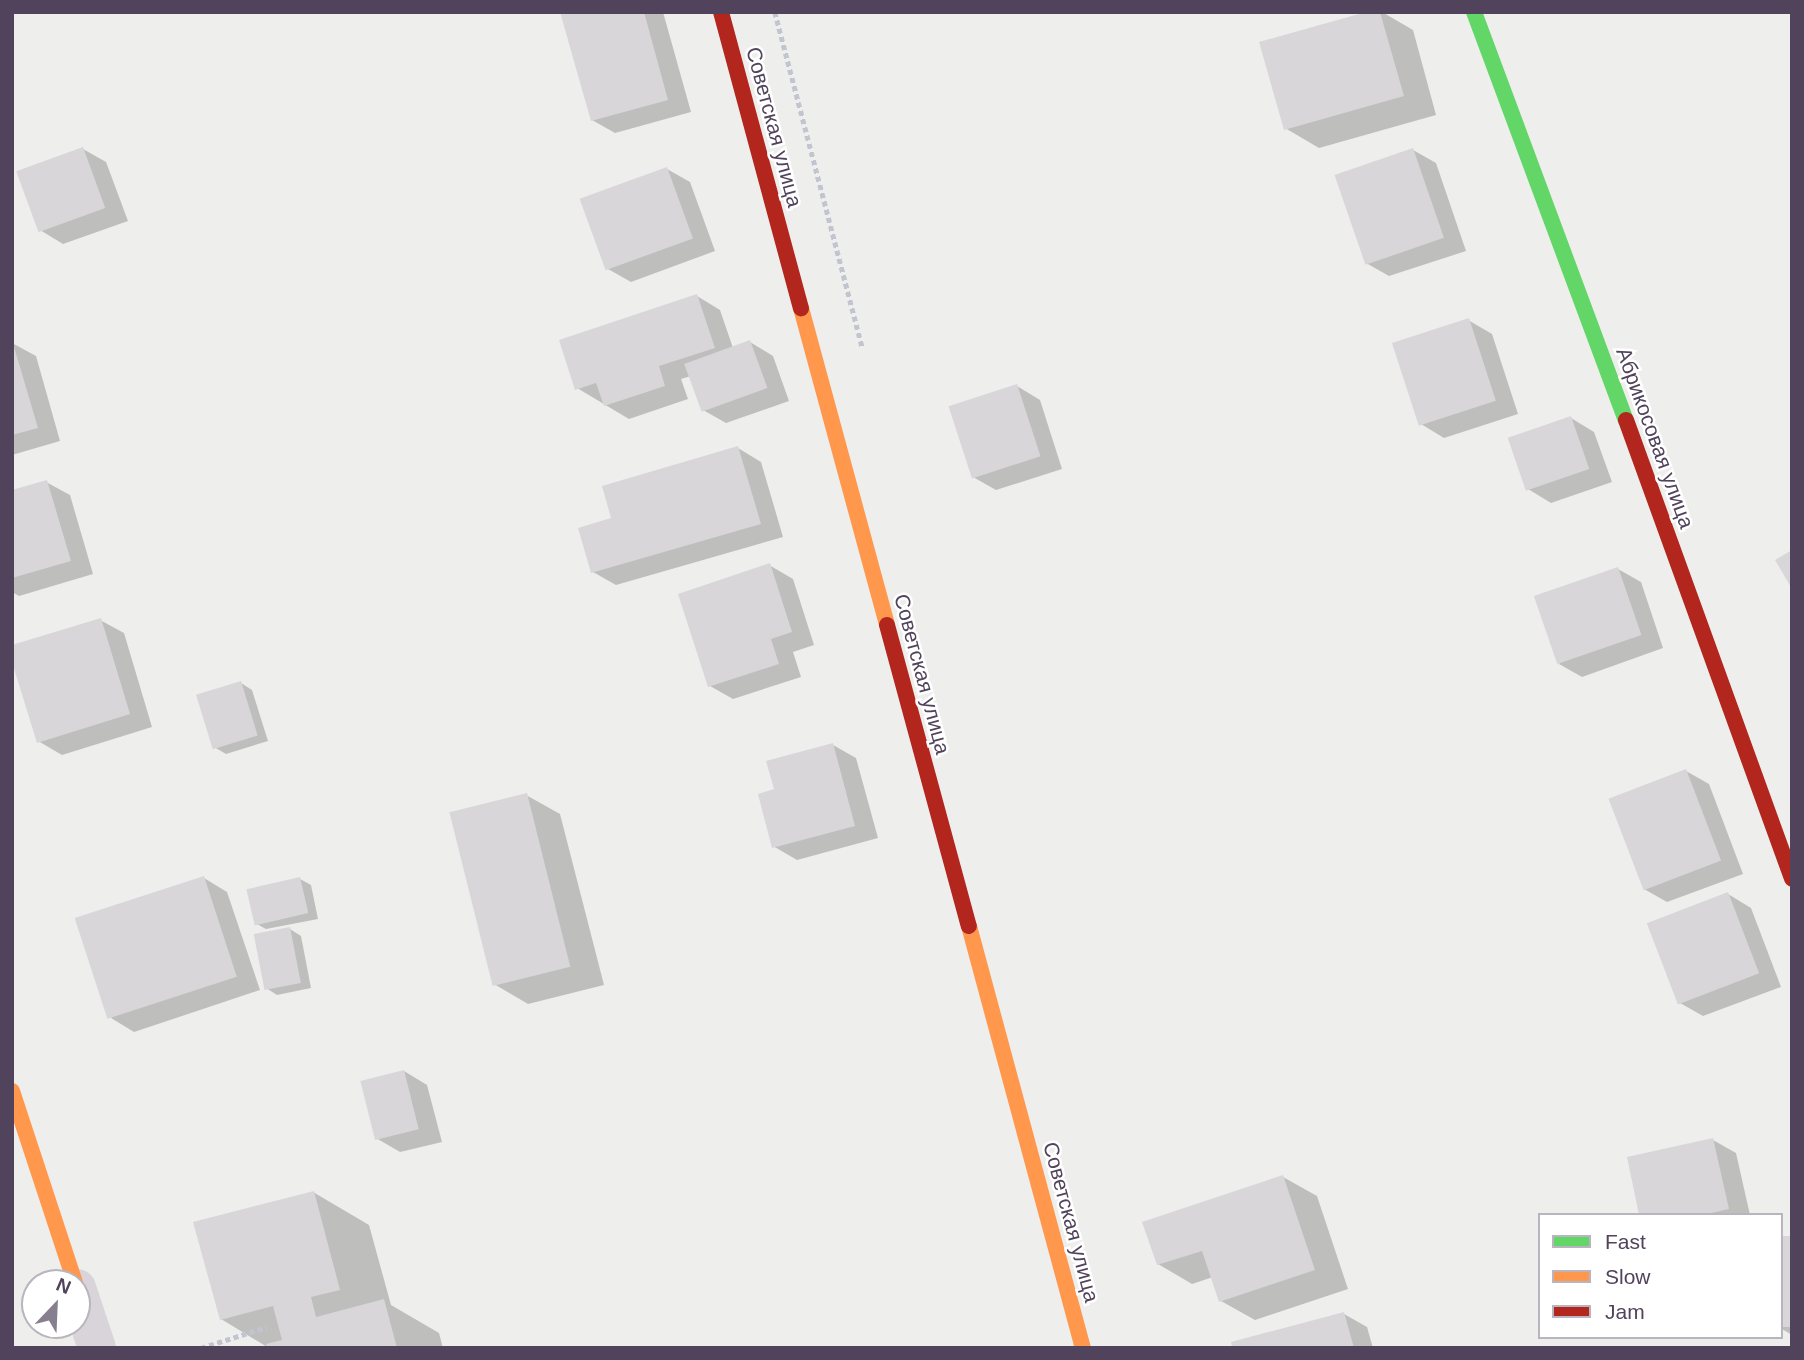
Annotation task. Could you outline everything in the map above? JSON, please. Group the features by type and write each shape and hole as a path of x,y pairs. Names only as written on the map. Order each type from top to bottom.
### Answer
{"street":[{"name":"Советская улица","path":"721,12 1083,1348"},
{"name":"Абрикосовая улица","path":"1474,12 1548,203 1792,879"},
{"path":"12,1091 70,1269"},
{"path":"91,1330 97,1348"}],"path":[{"path":"201,1348 267,1328"}],"building":[{"path":"560,12 644,12 668,100 591,121"},
{"path":"1366,12 1380,12 1404,96 1284,130 1259,42"},
{"path":"83,147 105,208 39,232 16,171"},
{"path":"1413,148 1444,238 1365,265 1335,175"},
{"path":"667,167 693,238 606,270 580,199"},
{"path":"697,294 715,348 659,366 665,386 604,406 596,383 575,390 559,340"},
{"path":"1469,318 1496,401 1419,426 1392,343"},
{"path":"12,340 38,428 12,435"},
{"path":"750,340 767,388 702,412 684,364"},
{"path":"1017,384 1040,456 972,479 949,406"},
{"path":"1571,416 1589,469 1526,491 1508,438"},
{"path":"738,446 761,524 591,573 578,528 611,518 602,486"},
{"path":"47,480 71,561 12,578 12,490"},
{"path":"1792,550 1792,589 1775,560"},
{"path":"770,563 792,632 771,639 779,664 708,687 678,594"},
{"path":"1618,567 1641,635 1557,664 1534,596"},
{"path":"101,618 130,714 37,743 12,662 12,645"},
{"path":"241,681 258,736 213,749 196,695"},
{"path":"833,743 855,826 772,848 758,794 774,789 766,761"},
{"path":"1686,769 1721,860 1644,890 1609,799"},
{"path":"527,793 570,967 493,986 449,812"},
{"path":"204,876 237,977 107,1019 75,918"},
{"path":"300,877 308,913 255,925 246,889"},
{"path":"1728,892 1759,973 1678,1004 1647,923"},
{"path":"290,927 301,983 265,990 254,934"},
{"path":"404,1070 419,1129 375,1140 360,1081"},
{"path":"1713,1138 1729,1209 1711,1213 1639,1213 1627,1157"},
{"path":"1283,1175 1315,1270 1219,1302 1202,1251 1157,1265 1142,1222"},
{"path":"314,1191 340,1290 311,1297 316,1317 384,1299 397,1348 267,1348 266,1344 282,1340 273,1306 220,1320 193,1222"},
{"path":"1783,1236 1792,1236 1792,1327 1783,1327"},
{"path":"1344,1312 1354,1348 1232,1348 1231,1342"}],"traffic: fast":[{"path":"1474,12 1626,420"}],"traffic: slow":[{"path":"801,308 887,625"},
{"path":"969,926 1083,1348"},
{"path":"12,1091 70,1269"}],"traffic: jam":[{"path":"721,12 801,308"},
{"path":"1626,420 1792,879"},
{"path":"887,625 969,926"}]}
